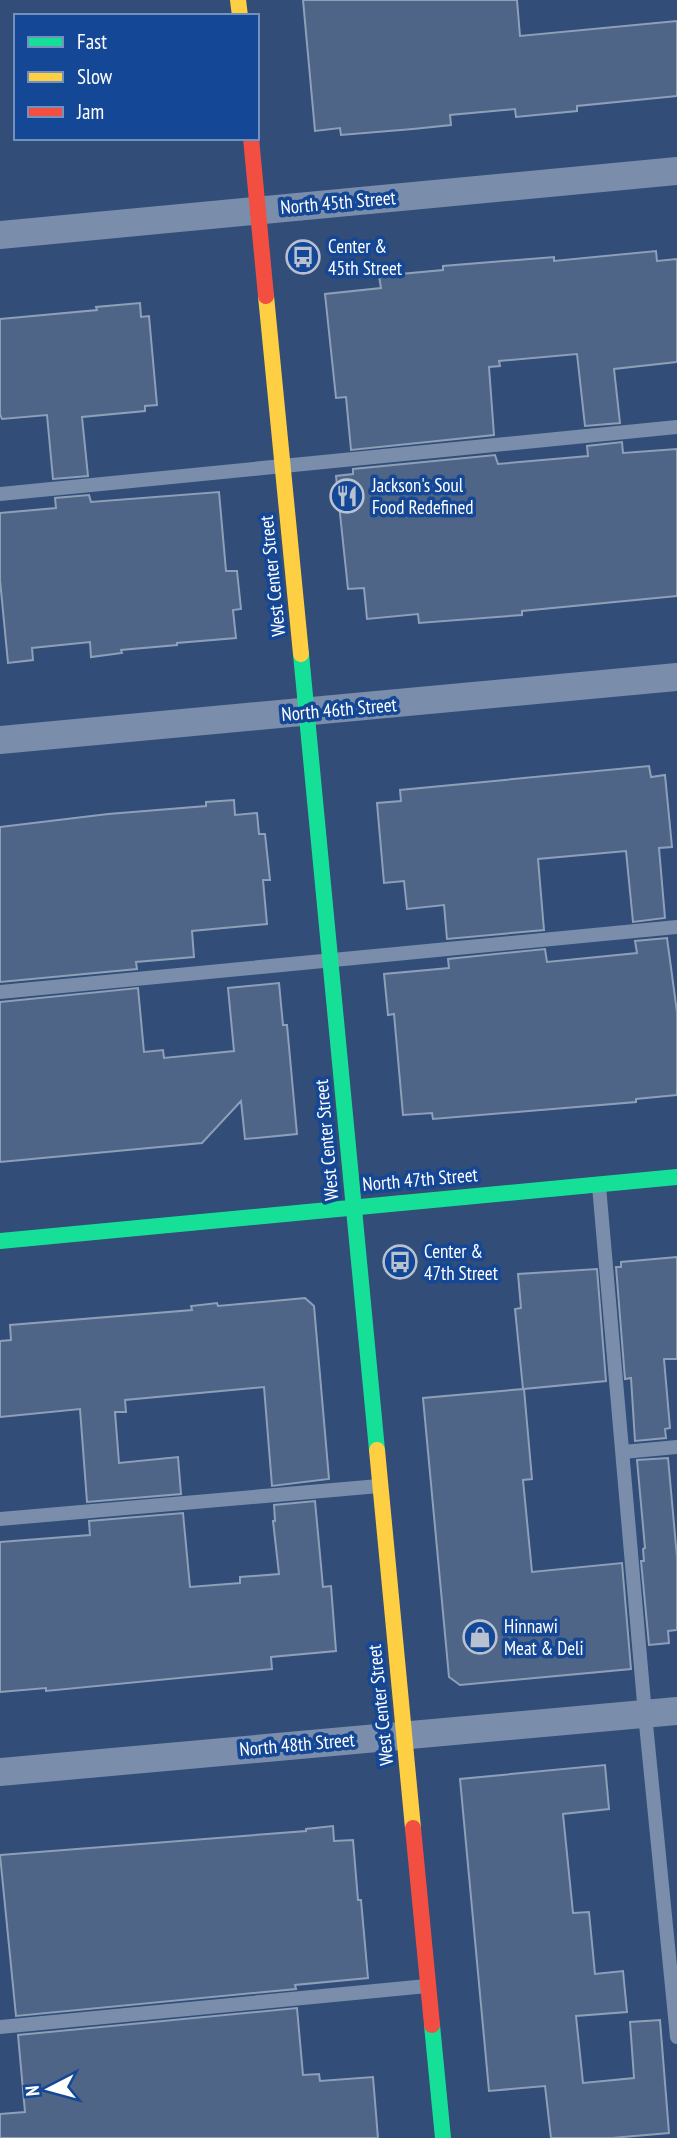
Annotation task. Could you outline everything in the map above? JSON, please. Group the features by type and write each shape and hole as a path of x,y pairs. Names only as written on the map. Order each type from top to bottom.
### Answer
{"street":[{"name":"West Center Street","path":"251,140 443,2138"},
{"name":"North 45th Street","path":"0,234 677,170"},
{"name":"North 46th Street","path":"0,740 677,677"},
{"name":"North 47th Street","path":"0,1241 677,1177"},
{"name":"North 48th Street","path":"0,1772 677,1711"}],"lane":[{"path":"0,494 677,427"},
{"path":"0,992 677,927"},
{"path":"599,1184 645,1714 673,1962 677,2037"},
{"path":"623,1452 677,1447"},
{"path":"0,1519 380,1485"},
{"path":"0,2027 429,1986"}],"building":[{"path":"303,0 517,0 520,36 677,21 677,96 577,106 577,111 516,117 515,109 450,115 451,125 413,129 341,135 340,128 315,131"},
{"path":"656,251 657,261 677,259 677,362 614,369 620,423 585,426 577,354 499,361 500,366 489,367 494,435 351,450 346,397 336,398 325,294 381,288 379,276 443,270 443,266 554,257 554,261"},
{"path":"140,303 141,317 149,316 157,405 145,406 145,411 82,417 88,476 53,479 47,415 2,419 0,414 0,319"},
{"path":"622,442 623,453 677,449 677,596 522,611 522,615 419,623 418,614 367,619 364,588 348,589 336,476 353,474 353,469 495,455 498,464 588,456 587,446"},
{"path":"219,492 226,571 237,571 241,609 233,610 236,638 121,650 122,653 91,657 90,642 32,648 33,660 8,663 0,580 0,513 56,508 55,498 89,495 91,502"},
{"path":"649,766 651,777 665,775 672,847 659,848 665,918 633,922 626,851 538,859 544,930 447,939 444,905 407,909 404,881 384,883 377,803 401,801 400,790"},
{"path":"234,800 235,815 257,813 259,834 265,834 270,880 263,880 267,924 192,931 194,957 136,962 137,969 0,982 0,827 206,806 206,802"},
{"path":"667,938 677,1012 677,1095 636,1099 636,1102 433,1119 432,1113 403,1115 394,1014 388,1015 384,974 449,968 448,959 545,949 547,962 637,953 635,941"},
{"path":"279,983 283,1025 287,1025 297,1134 245,1139 241,1101 202,1143 0,1162 0,1002 138,988 144,1052 163,1050 164,1058 234,1051 228,988"},
{"path":"677,1257 677,1359 664,1359 670,1428 665,1429 666,1438 635,1441 631,1378 625,1379 616,1267 621,1267 621,1262"},
{"path":"597,1269 606,1381 524,1389 532,1479 523,1480 532,1572 622,1563 631,1669 460,1685 449,1677 423,1398 523,1389 515,1309 521,1308 518,1274"},
{"path":"305,1298 314,1306 329,1479 272,1486 264,1387 125,1400 126,1412 115,1412 119,1463 178,1457 181,1494 87,1502 80,1409 0,1417 0,1341 11,1340 10,1325 192,1310 191,1306 217,1303 218,1306"},
{"path":"668,1458 677,1557 677,1630 668,1631 669,1643 649,1645 641,1561 644,1561 645,1548 637,1460"},
{"path":"315,1501 323,1587 331,1586 336,1651 271,1657 272,1669 46,1691 46,1688 0,1692 0,1542 90,1535 89,1521 183,1513 190,1587 240,1583 240,1577 279,1574 273,1521 274,1505"},
{"path":"605,1765 609,1809 563,1814 573,1913 589,1912 595,1974 623,1971 627,2012 576,2016 583,2083 634,2078 630,2022 660,2020 669,2133 612,2138 551,2138 545,2086 489,2091 460,1779"},
{"path":"333,1826 334,1841 353,1840 368,1978 295,1985 296,1989 16,2016 0,1855 306,1831"},
{"path":"297,2008 303,2075 319,2074 320,2081 373,2077 378,2138 0,2138 0,2114 25,2112 18,2035"}],"traffic: fast":[{"path":"301,654 377,1450"},
{"path":"0,1241 677,1177"},
{"path":"432,2025 443,2138"}],"traffic: slow":[{"path":"238,0 240,14"},
{"path":"266,296 301,654"},
{"path":"377,1450 413,1828"}],"traffic: jam":[{"path":"251,140 266,296"},
{"path":"413,1828 432,2025"}],"place":[{"name":"Center & 45th Street","path":"303,257"},
{"name":"Jackson's Soul Food Redefined","path":"347,496"},
{"name":"Center & 47th Street","path":"400,1262"},
{"name":"Hinnawi Meat & Deli","path":"480,1637"}]}
